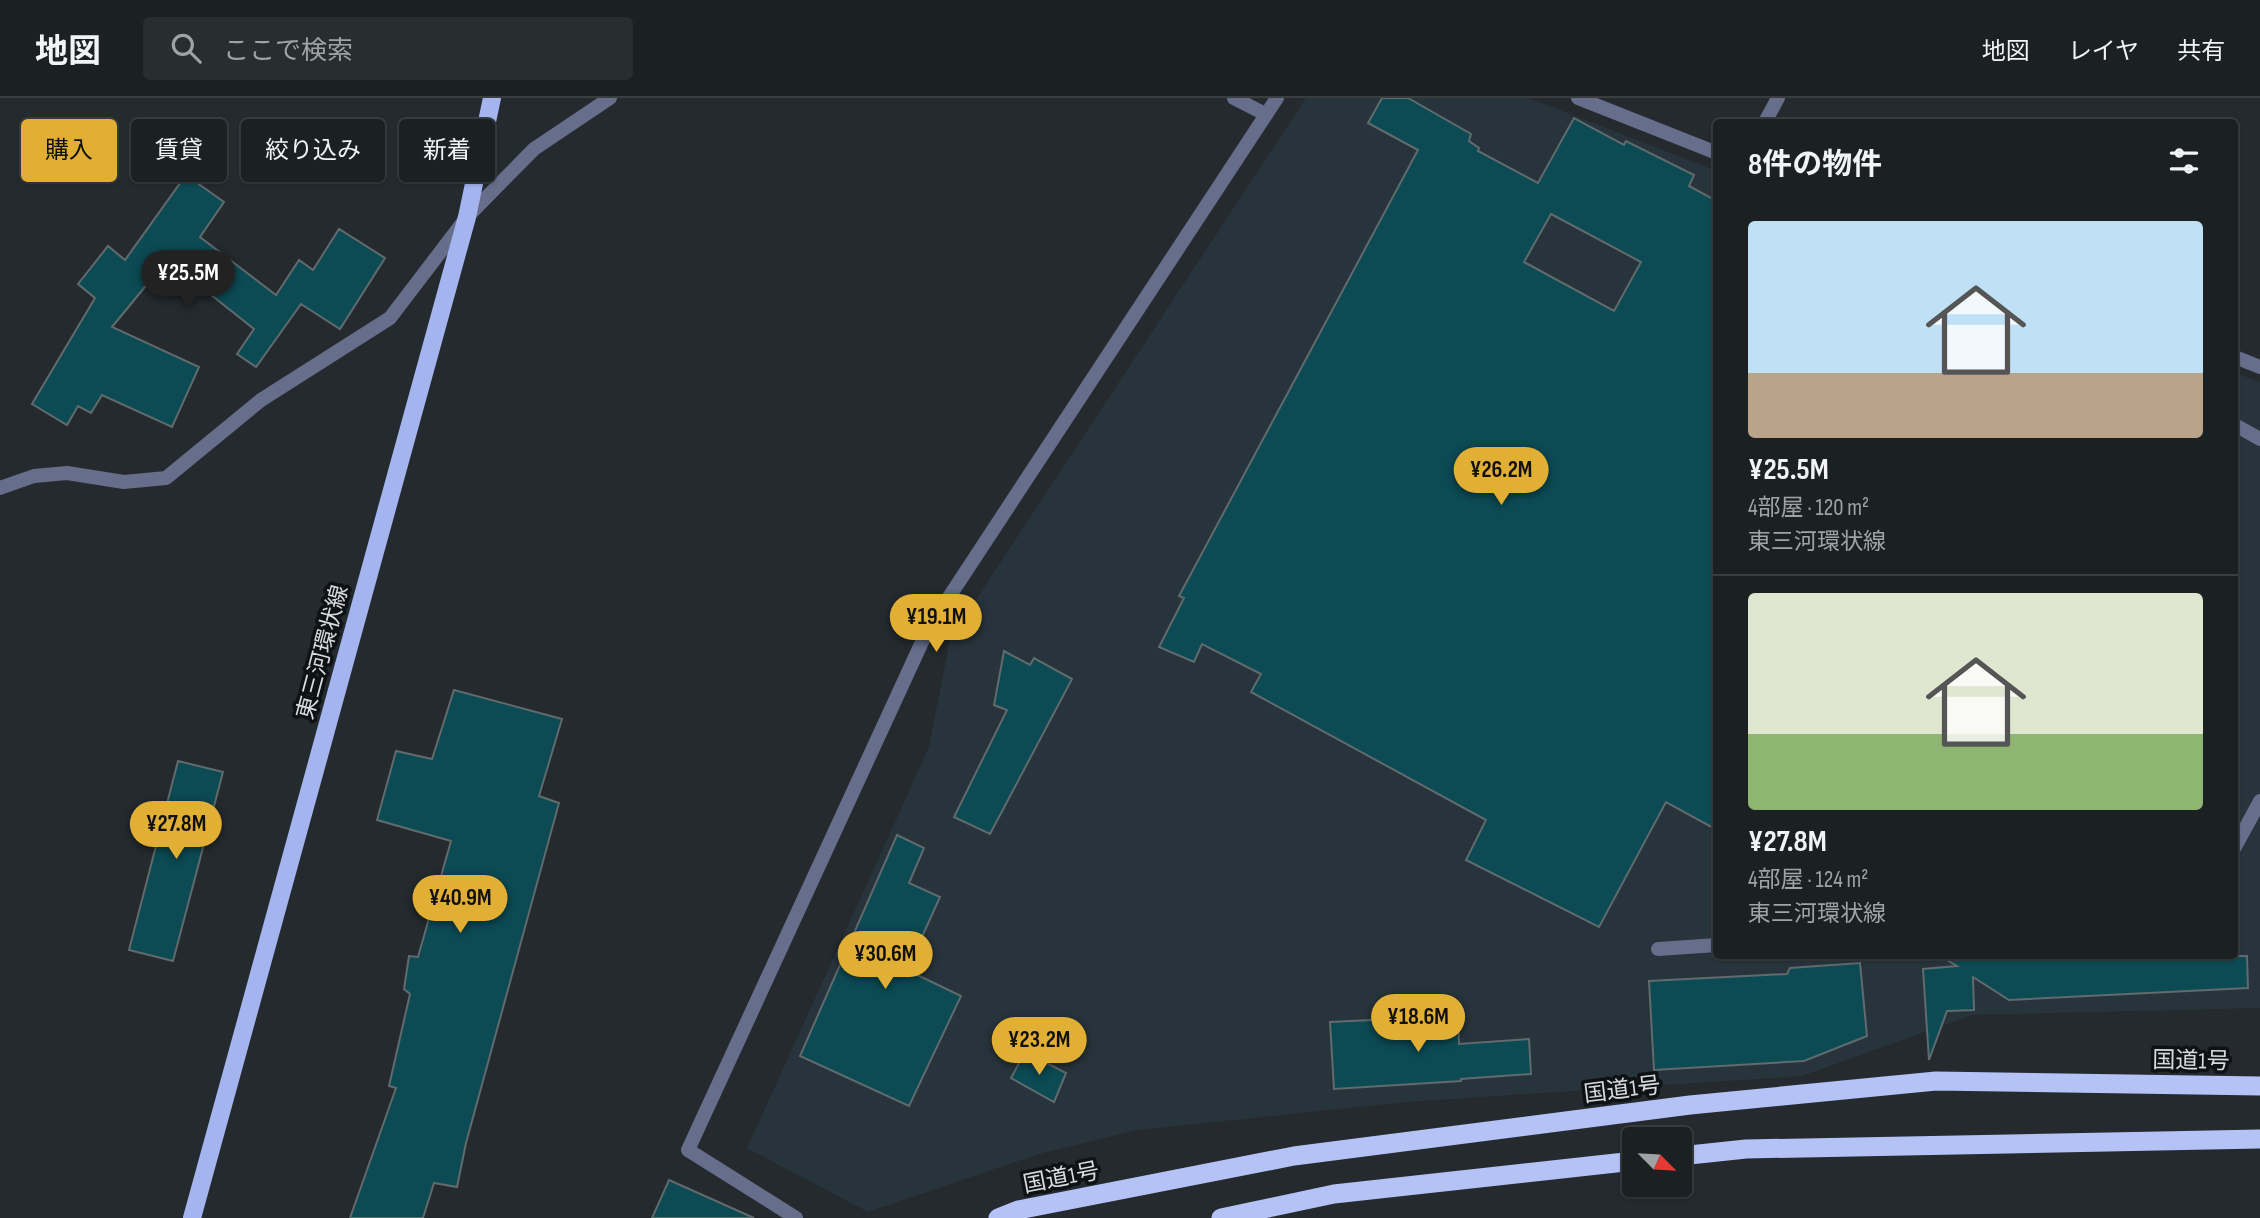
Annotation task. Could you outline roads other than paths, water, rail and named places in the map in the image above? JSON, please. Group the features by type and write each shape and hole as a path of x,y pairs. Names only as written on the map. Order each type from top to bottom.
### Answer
{"highway":[{"name":"国道1号","path":"998,1218 1018,1210 1294,1156 1690,1105 1936,1081 2260,1086"},
{"path":"1692,1155 1746,1149 2260,1139"},
{"path":"1221,1218 1334,1194 1622,1162"}],"main road":[{"name":"東三河環状線","path":"192,1218 467,217 492,98"}],"street":[{"path":"0,488 34,476 67,473 124,482 166,478 261,400 390,317 467,217 534,149 610,98"},
{"path":"1234,98 1265,114"},
{"path":"796,1218 688,1150 928,629 1277,98"},
{"path":"1578,98 1713,151"},
{"path":"1766,119 1777,98"},
{"path":"2238,358 2258,362"},
{"path":"2238,427 2260,439"},
{"path":"2238,841 2260,801"},
{"path":"1658,949 1713,945"}]}
